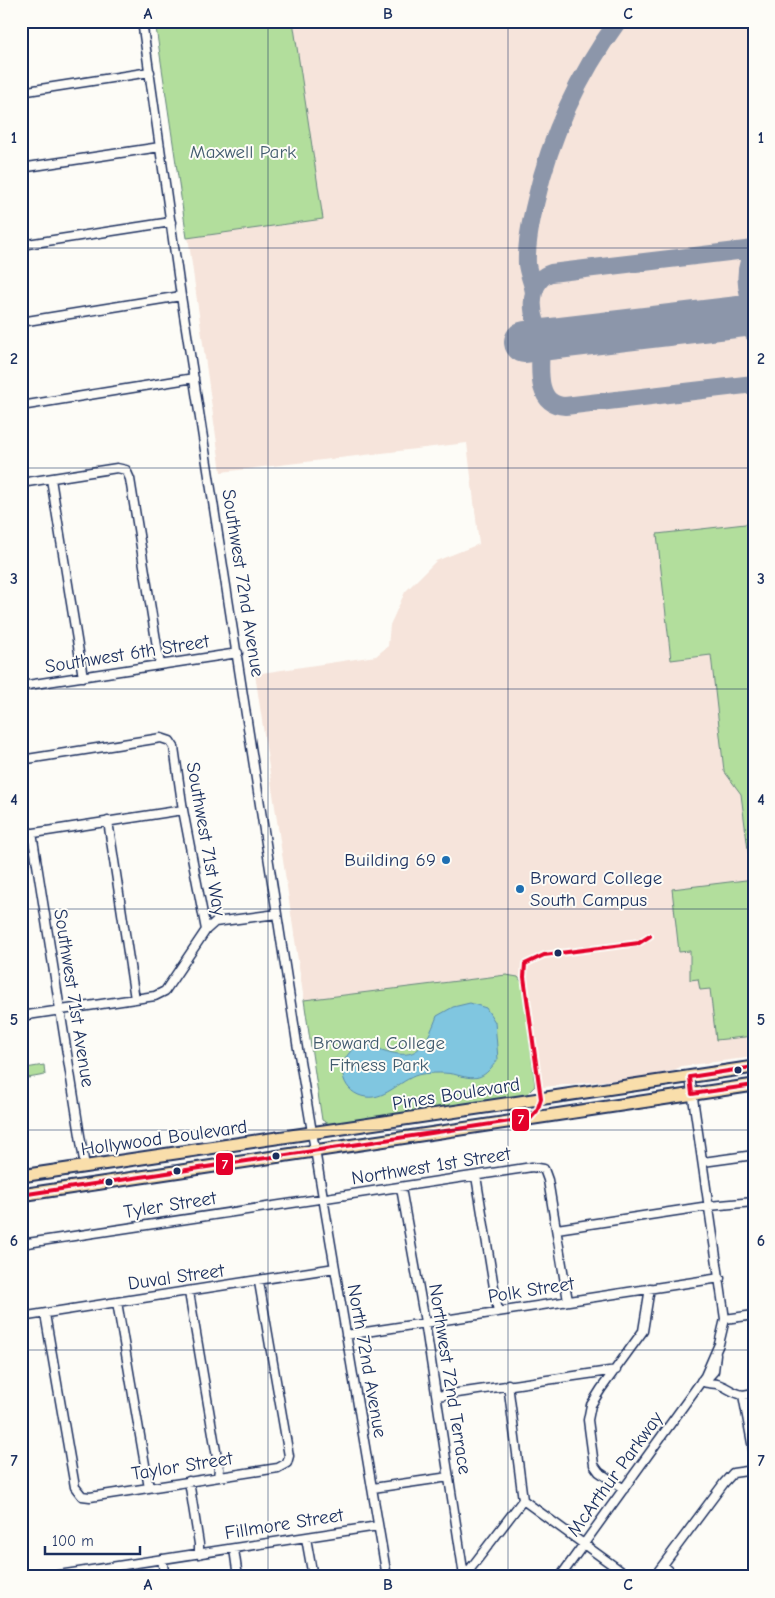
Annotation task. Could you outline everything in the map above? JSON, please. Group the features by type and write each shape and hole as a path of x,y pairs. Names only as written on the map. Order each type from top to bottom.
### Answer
{"highway":[{"name":"Pines Boulevard","path":"311,1134 754,1067"},
{"name":"Pines Boulevard","path":"314,1150 754,1085"},
{"path":"531,1118 538,1111 541,1099"},
{"name":"Hollywood Boulevard","path":"21,1176 311,1134"},
{"name":"Hollywood Boulevard","path":"21,1195 314,1150"},
{"path":"73,1187 76,1181 123,1174 131,1168 131,1160"}],"street":[{"name":"Southwest 72nd Avenue","path":"142,21 181,296 314,1150"},
{"path":"21,92 150,72"},
{"path":"21,168 160,147"},
{"path":"21,245 171,222"},
{"path":"21,322 181,296"},
{"path":"21,406 194,378"},
{"path":"21,483 117,468 126,470 130,479 160,665"},
{"path":"50,479 83,677"},
{"name":"Southwest 6th Street","path":"21,686 238,653"},
{"name":"Southwest 71st Way","path":"21,760 161,738 170,741 174,747 183,810 206,930 165,990 155,996 21,1016"},
{"path":"21,835 183,810"},
{"path":"108,821 135,999"},
{"name":"Southwest 71st Avenue","path":"32,834 85,1167"},
{"path":"206,930 215,922 278,914"},
{"name":"McArthur Parkway","path":"690,1077 725,1320 716,1351 703,1382"},
{"name":"North 72nd Avenue","path":"314,1150 387,1577"},
{"path":"703,1162 754,1155"},
{"name":"Northwest 1st Street","path":"323,1198 401,1188 532,1167 544,1170 548,1180 557,1229"},
{"path":"476,1176 498,1312"},
{"name":"Northwest 72nd Terrace","path":"401,1188 425,1322 464,1576"},
{"name":"Tyler Street","path":"21,1244 323,1198"},
{"path":"568,1301 557,1229 709,1206 754,1202"},
{"name":"Duval Street","path":"21,1317 259,1282 335,1268"},
{"name":"Polk Street","path":"346,1334 720,1278"},
{"name":"Taylor Street","path":"45,1314 75,1487 82,1496 90,1497 278,1468 287,1463 289,1456 259,1282"},
{"path":"624,1489 600,1472 594,1465 588,1420 591,1405 643,1331 650,1288"},
{"path":"189,1292 219,1469 218,1477"},
{"path":"117,1302 149,1488"},
{"path":"725,1320 754,1315"},
{"name":"McArthur Parkway","path":"560,1577 696,1389 712,1374 717,1359 716,1351"},
{"path":"437,1396 508,1384 616,1370"},
{"path":"712,1374 717,1384"},
{"path":"703,1382 717,1384 733,1393 743,1395 754,1393"},
{"path":"464,1576 523,1500 508,1384"},
{"path":"743,1395 754,1454"},
{"path":"654,1577 733,1473 754,1470"},
{"path":"373,1488 449,1477"},
{"path":"189,1481 199,1544 198,1554"},
{"path":"523,1500 629,1577"},
{"name":"Fillmore Street","path":"46,1577 92,1573 162,1559 378,1526"},
{"path":"306,1538 313,1577"},
{"path":"234,1548 238,1577"},
{"path":"162,1559 165,1577"},
{"path":"663,1565 676,1577"}],"shaded area":[{"path":"290,21 754,21 754,1057 682,1066 672,1071 643,1077 534,1088 524,1095 328,1124 322,1120 255,674 376,656 388,646 390,625 405,592 436,561 479,544 467,443 221,472 188,236"}],"green space":[{"name":"Maxwell Park","path":"155,21 293,21 323,219 187,238"},
{"path":"754,523 754,871 750,866 741,794 724,771 711,655 671,660 657,534"},
{"path":"754,879 754,1036 716,1040 710,989 700,990 698,979 690,980 690,951 679,952 672,889"},
{"name":"Broward College Fitness Park","path":"506,975 518,977 523,984 535,1086 526,1095 329,1124 322,1120 304,1000"},
{"path":"44,1065 45,1075 28,1078 26,1068"}],"water":[{"path":"470,1003 486,1008 495,1022 498,1059 485,1074 471,1078 449,1073 422,1074 408,1079 388,1092 374,1097 358,1095 347,1085 344,1079 343,1065 346,1057 354,1048 365,1044 392,1053 411,1053 425,1042 437,1016 453,1007"}],"taxiway":[{"path":"534,293 527,264 527,248 532,215 542,176 558,129 578,84 618,21"},
{"path":"754,249 551,273 539,281 533,301 534,316 541,339 541,382 543,391 548,399 555,404 565,406 754,384"},
{"path":"754,254 748,265 746,279 754,305"},
{"path":"735,317 746,308 749,294"},
{"path":"735,317 746,322 754,334"}],"runway":[{"path":"525,342 754,315"}],"transit line":[{"name":"7","path":"525,964 544,955 639,943 650,936"},
{"name":"7","path":"21,1195 531,1118 537,1111 541,1099 524,977 525,964"},
{"name":"7","path":"754,1067 690,1077 692,1094 754,1085"}],"place":[{"name":"Building 69","path":"446,860"},
{"name":"Broward College South Campus","path":"520,889"}]}
